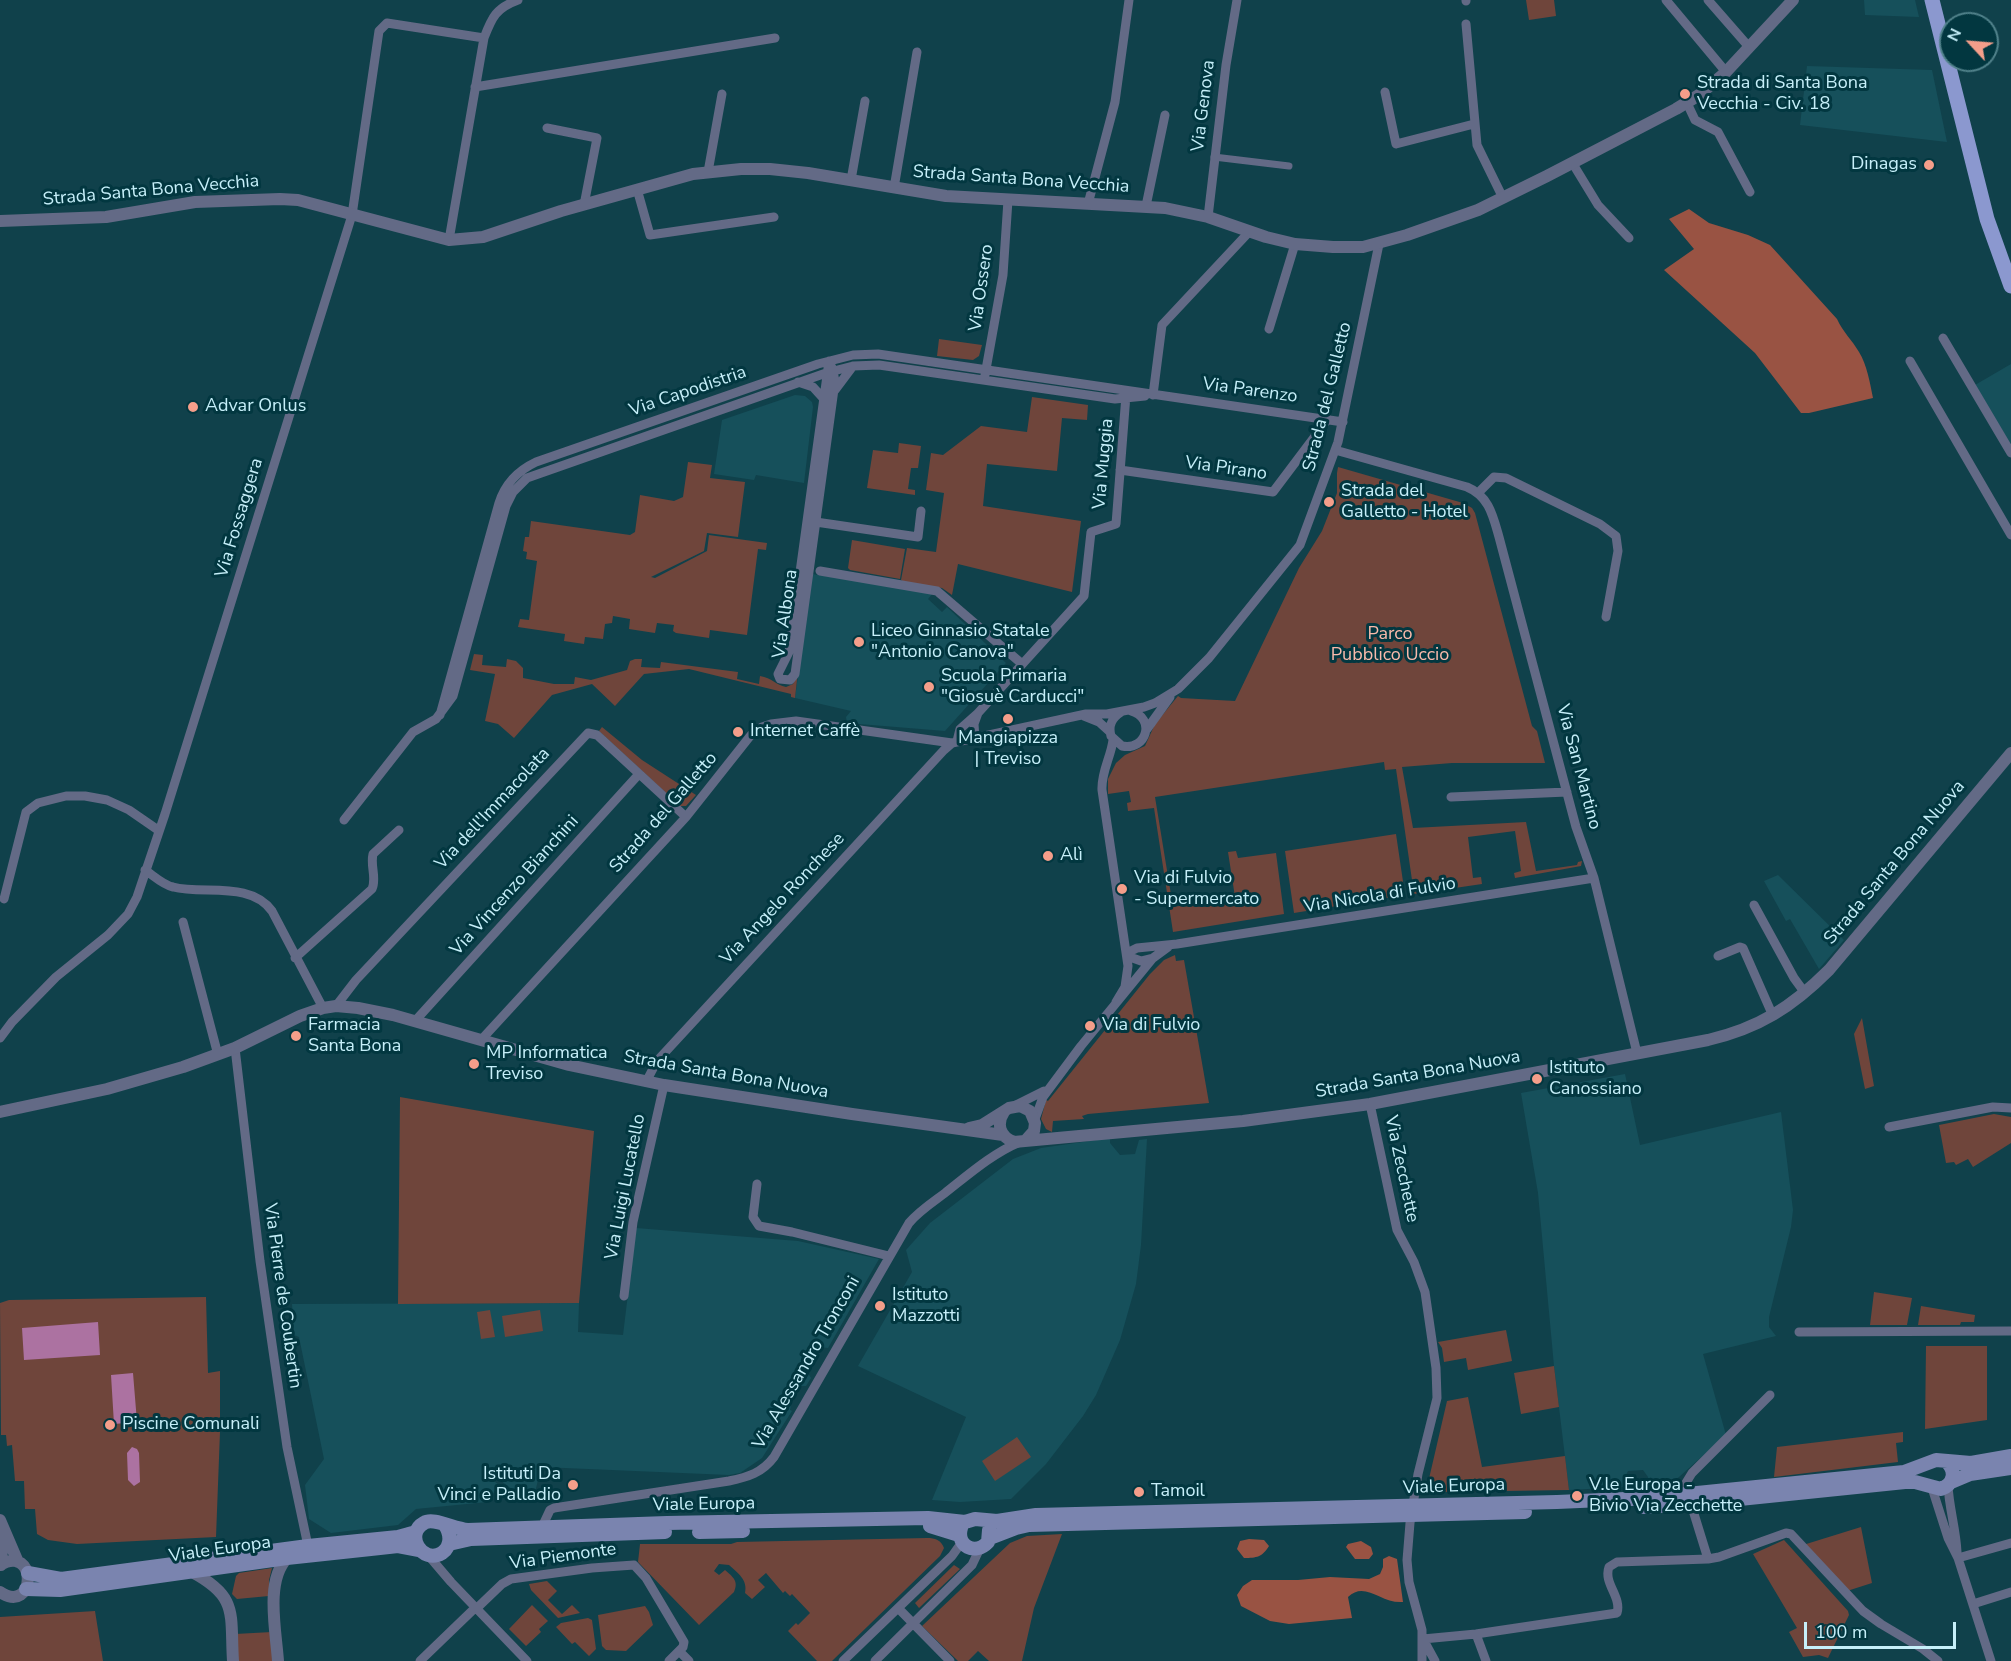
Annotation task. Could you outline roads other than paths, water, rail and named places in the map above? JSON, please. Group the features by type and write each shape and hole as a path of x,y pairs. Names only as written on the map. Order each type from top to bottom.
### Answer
{"main road":[{"path":"1932,0 1987,219 2011,286"},
{"path":"2011,1456 1971,1463 1936,1460 1928,1464 1924,1477 1930,1487 1941,1489 1970,1474 2011,1468"},
{"path":"1946,1461 1953,1473 1950,1484"},
{"name":"Viale Europa","path":"1687,1499 1904,1472 1928,1464"},
{"name":"Viale Europa","path":"28,1573 61,1579 308,1546 398,1537 416,1532 418,1527 428,1521 439,1521 453,1528 468,1530 928,1518 962,1533 970,1549 1016,1528 1029,1526 1687,1499 1905,1482 1915,1482 1930,1487"},
{"name":"Viale Europa","path":"962,1533 975,1519 997,1521 1036,1515 1413,1511"},
{"path":"980,1520 989,1529 985,1543"},
{"path":"416,1532 415,1541 434,1551 449,1534 444,1524"},
{"name":"Viale Europa","path":"26,1589 60,1590 287,1558 398,1546 434,1551 465,1540 929,1526 962,1533"}],"street":[{"path":"449,240 484,38 492,18 503,6 518,0"},
{"path":"1088,204 1115,102 1129,0"},
{"name":"Via Genova","path":"1208,217 1236,0"},
{"path":"1666,0 1726,72"},
{"path":"1708,0 1749,47"},
{"name":"Strada Santa Bona Vecchia","path":"0,221 106,217 195,202 280,198 298,200 449,240 483,237 584,204 708,172 770,169 939,195 1146,206 1176,210 1208,217 1294,244 1345,248 1379,244 1478,210 1573,164 1687,104 1726,72 1793,0"},
{"name":"Via Fossaggera","path":"0,1038 12,1022 56,977 123,921 132,906 168,803 352,215 379,31 387,23 484,38"},
{"path":"1466,24 1477,145 1503,198"},
{"path":"475,87 775,38"},
{"name":"Strada Santa Bona Vecchia","path":"894,188 917,52"},
{"path":"1385,92 1396,144 1474,124"},
{"path":"708,172 722,94"},
{"path":"851,180 865,101"},
{"path":"1687,104 1695,120 1718,132 1750,192"},
{"name":"Strada Santa Bona Vecchia","path":"1146,206 1165,115"},
{"path":"547,128 597,138 584,204"},
{"path":"1214,157 1289,166"},
{"path":"1573,164 1598,206 1629,237"},
{"path":"637,189 650,235 774,216"},
{"name":"Via Ossero","path":"984,380 1003,275 1008,200"},
{"path":"1153,394 1162,325 1251,231"},
{"path":"1269,329 1294,244"},
{"name":"Strada del Galletto","path":"1147,729 1160,709 1200,668 1296,552 1308,527 1335,450 1379,244"},
{"path":"1943,338 2011,453"},
{"name":"Via Capodistria","path":"344,820 412,732 440,715 453,696 506,506 519,484 536,474 798,382 853,355 878,354 1127,394"},
{"path":"1910,361 2011,535"},
{"name":"Via Capodistria","path":"440,715 499,503 505,488 516,475 536,462 829,368 879,365 984,380 1127,394"},
{"name":"Via Albona","path":"833,392 852,366"},
{"name":"Via Albona","path":"829,368 822,398 811,522 795,674 786,681 780,679 778,674 789,652 811,522 833,392 829,368"},
{"path":"798,382 813,387 822,398"},
{"name":"Via Parenzo","path":"1127,394 1153,394 1342,422"},
{"name":"Via Muggia","path":"1021,663 1084,596 1091,532 1116,524 1127,394"},
{"name":"Via Pirano","path":"1120,471 1273,492 1328,419"},
{"path":"1335,450 1459,485 1478,493 1494,477 1506,478 1600,524 1616,536 1618,550 1606,617"},
{"name":"Via San Martino","path":"1478,493 1489,506 1499,537 1576,827 1594,878 1637,1053"},
{"path":"811,522 918,537 921,511"},
{"path":"820,571 937,591 1021,663 978,713 960,729 954,742"},
{"name":"Strada del Galletto","path":"1131,711 1155,703 1178,689"},
{"path":"1106,768 1122,753 1143,740 1147,729 1144,719 1136,712 1121,712 1112,720 1112,736"},
{"name":"Strada del Galletto","path":"481,1040 687,817 752,735 762,727 796,721 954,742 1076,716 1121,712"},
{"path":"975,738 974,724 978,713"},
{"path":"1076,716 1095,719 1122,746 1133,747"},
{"name":"Via dell'Immacolata","path":"336,1006 356,980 585,735 593,733 597,735 687,817"},
{"name":"Via Nicola di Fulvio","path":"1112,736 1102,779 1102,797 1127,955 1128,976 1116,1002"},
{"name":"Via Angelo Ronchese","path":"645,1082 657,1061 944,750 954,742"},
{"name":"Strada Santa Bona Nuova","path":"1023,1141 1243,1121 1370,1104 1738,1032 1773,1016 1805,993 1835,962 2011,753"},
{"name":"Via Vincenzo Bianchini","path":"415,1021 639,774"},
{"path":"1451,796 1567,792"},
{"path":"4,898 26,812 38,803 66,796 85,796 107,800 129,810 158,830"},
{"path":"295,958 372,889 374,884 373,854 399,830"},
{"path":"145,870 171,887 218,890 257,898 272,911 322,1008"},
{"name":"Via Nicola di Fulvio","path":"1127,955 1132,950 1146,947 1594,878"},
{"path":"1754,905 1794,978 1805,993"},
{"path":"183,922 218,1055"},
{"path":"1124,937 1135,944 1146,947"},
{"name":"Via Nicola di Fulvio","path":"1056,1079 1153,957 1170,945"},
{"path":"1718,956 1740,947 1743,948 1773,1016"},
{"path":"1127,955 1141,961 1153,957"},
{"name":"Strada Santa Bona Nuova","path":"0,1112 107,1089 183,1067 235,1048 300,1016 322,1008 336,1006 367,1010 415,1021 569,1065 645,1082 1004,1136"},
{"name":"Via Pierre de Coubertin","path":"235,1048 260,1261 286,1447 308,1546"},
{"path":"957,1129 982,1125 1042,1093 1056,1079"},
{"path":"1009,1109 1000,1122 1004,1136 1010,1140 1023,1141 1034,1131 1042,1097 1056,1079"},
{"name":"Via Luigi Lucatello","path":"624,1296 633,1222 664,1085"},
{"name":"Via Zecchette","path":"1370,1104 1397,1230 1414,1262 1425,1292 1436,1368 1437,1398 1418,1474 1407,1570 1423,1639 1422,1661"},
{"path":"1889,1127 1993,1107 2011,1108"},
{"path":"1009,1109 1026,1108 1038,1128 1046,1134 1063,1137"},
{"name":"Via Alessandro Tronconi","path":"996,1156 1004,1136"},
{"name":"Via Alessandro Tronconi","path":"542,1527 550,1510 554,1508 745,1478 764,1468 774,1456 888,1256 916,1215 996,1156 1023,1141"},
{"name":"Via Alessandro Tronconi","path":"757,1184 753,1217 759,1226 888,1256"},
{"path":"1799,1332 2011,1331"},
{"path":"1708,1559 1687,1499 1686,1482 1692,1473 1770,1395"},
{"path":"1950,1484 1949,1496 1957,1536 1958,1556"},
{"path":"1930,1487 1948,1538 1958,1556 1991,1661"},
{"path":"2,1525 0,1565 6,1562 18,1562"},
{"path":"2,1525 18,1562 28,1573 26,1589"},
{"path":"843,1661 952,1556 962,1533"},
{"path":"1435,1661 1423,1639 1476,1634 1617,1613 1619,1607 1606,1574 1609,1567 1617,1562 1708,1559 1786,1533 1791,1534 1863,1611 1938,1661"},
{"path":"875,1661 972,1565 985,1543"},
{"path":"1958,1556 2011,1543"},
{"path":"434,1551 446,1576 527,1661"},
{"path":"278,1661 275,1580 279,1566 287,1558"},
{"name":"Via Piemonte","path":"476,1608 502,1584 512,1579 592,1568 634,1565 646,1578 684,1642 679,1651"},
{"path":"192,1572 212,1583 228,1602 233,1661"},
{"name":"Viale Europa","path":"1,1594 13,1597 26,1589"},
{"path":"1973,1604 2011,1592"},
{"path":"420,1661 476,1608"},
{"path":"898,1608 950,1661"},
{"path":"1476,1634 1486,1661"},
{"path":"669,1661 679,1651 689,1661"}],"place":[{"name":"Strada di Santa Bona Vecchia - Civ. 18","path":"1685,94"},
{"name":"Dinagas","path":"1929,165"},
{"name":"Advar Onlus","path":"193,407"},
{"name":"Strada del Galletto - Hotel","path":"1329,502"},
{"name":"Liceo Ginnasio Statale \"Antonio Canova\"","path":"859,642"},
{"name":"Scuola Primaria \"Giosuè Carducci\"","path":"929,687"},
{"name":"Mangiapizza | Treviso","path":"1008,719"},
{"name":"Internet Caffè","path":"738,732"},
{"name":"Alì","path":"1048,856"},
{"name":"Via di Fulvio - Supermercato","path":"1122,889"},
{"name":"Via di Fulvio","path":"1090,1026"},
{"name":"Farmacia Santa Bona","path":"296,1036"},
{"name":"MP Informatica Treviso","path":"474,1064"},
{"name":"Istituto Canossiano","path":"1537,1079"},
{"name":"Istituto Mazzotti","path":"880,1306"},
{"name":"Piscine Comunali","path":"110,1425"},
{"name":"Istituti Da Vinci e Palladio","path":"573,1485"},
{"name":"Tamoil","path":"1139,1492"},
{"name":"V.le Europa - Bivio Via Zecchette","path":"1577,1496"}],"park label":[{"name":"Parco Pubblico Uccio","path":"1390,645"}]}
